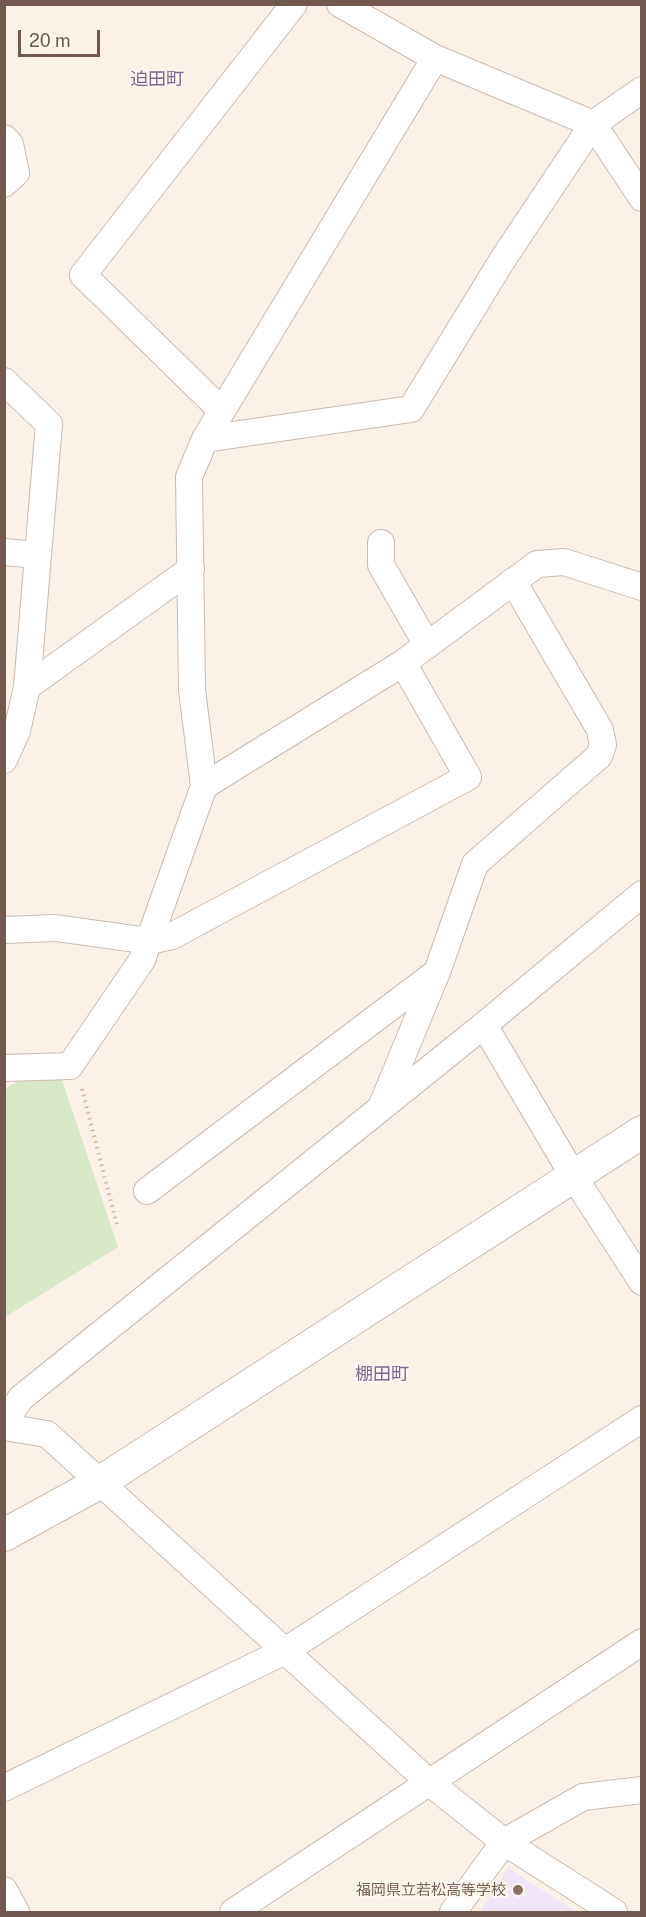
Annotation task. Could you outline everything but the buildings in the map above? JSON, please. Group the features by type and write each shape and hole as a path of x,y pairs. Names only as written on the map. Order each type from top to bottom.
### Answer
{"street":[{"path":"222,411 83,275 294,4"},
{"path":"340,4 435,57 593,124 642,198"},
{"path":"4,1068 74,1072 142,960 204,786 192,690 189,477 205,439 435,57"},
{"path":"205,439 411,409 503,259 593,124 642,90"},
{"path":"4,138 10,144 16,173 4,184"},
{"path":"4,381 50,424 27,687 17,730 4,760"},
{"path":"381,543 381,566 428,645"},
{"path":"4,552 38,555"},
{"path":"204,786 403,663 537,564 564,562 627,585 642,587"},
{"path":"27,687 190,569"},
{"path":"381,1108 437,972 475,864 598,756 603,745 600,730 513,581"},
{"path":"4,930 56,928 149,941 172,936 468,777 403,663"},
{"path":"4,1422 21,1398 484,1025 642,894"},
{"path":"147,1191 437,972"},
{"path":"484,1025 574,1177 642,1282"},
{"path":"4,1535 99,1483 642,1132"},
{"path":"4,1788 285,1651 642,1419"},
{"path":"4,1427 46,1434 430,1783 504,1842 614,1912"},
{"path":"233,1912 642,1642"},
{"path":"453,1912 504,1842 582,1797 642,1790"},
{"path":"4,1890 16,1912"}],"path":[{"path":"74,1072 117,1225"}],"shaded area":[{"name":"福岡県立若松高等学校","path":"508,1868 577,1912 480,1912"}],"green space":[{"path":"58,1068 118,1247 5,1317 5,1089 24,1077"}],"place":[{"name":"福岡県立若松高等学校","path":"518,1890"}],"district":[{"name":"迫田町","path":"157,79"},
{"name":"棚田町","path":"382,1374"}]}
